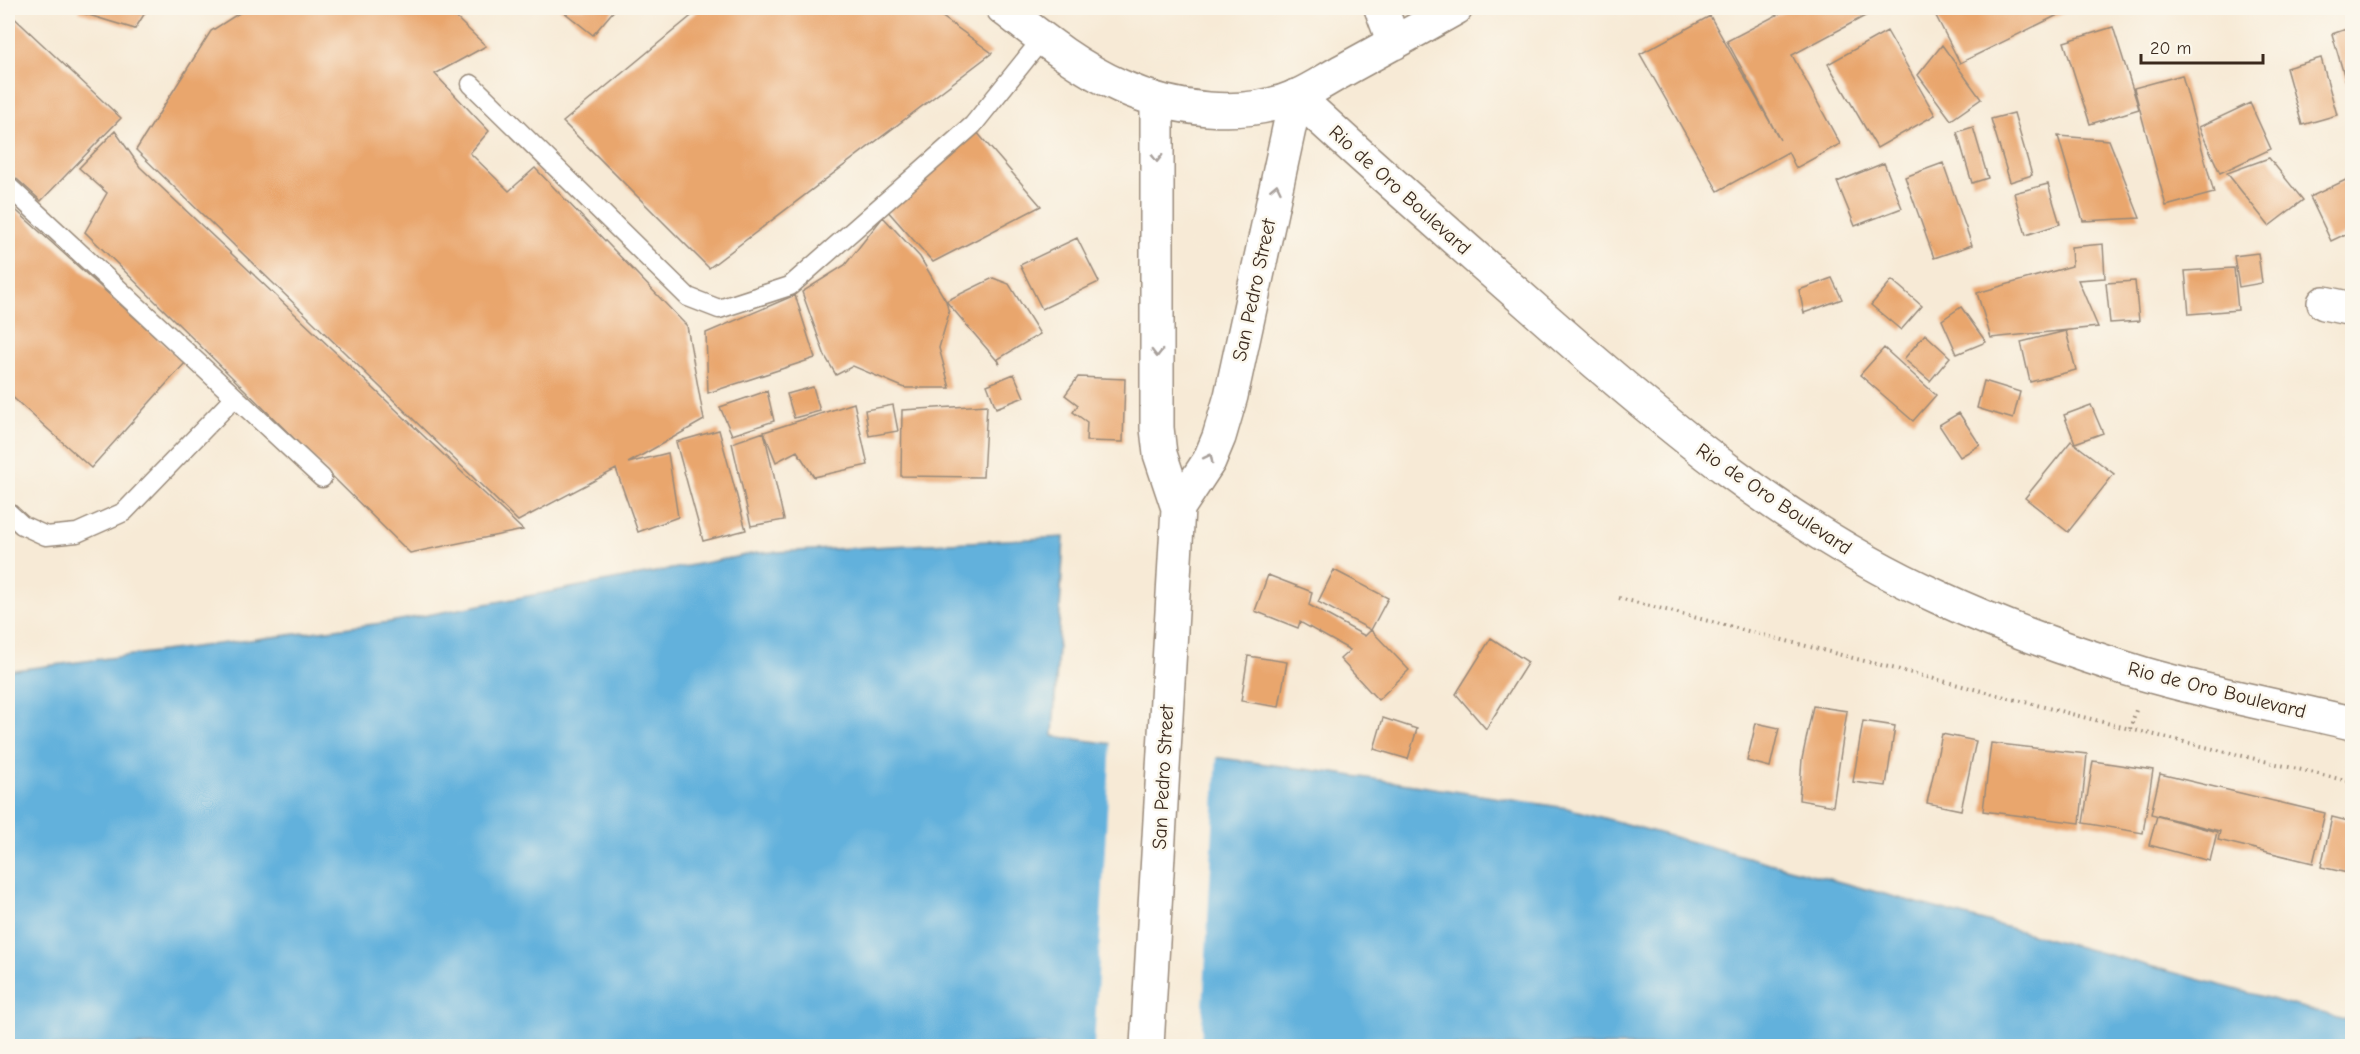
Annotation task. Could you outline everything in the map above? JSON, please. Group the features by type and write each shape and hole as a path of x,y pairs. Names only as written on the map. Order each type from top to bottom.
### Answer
{"main road":[{"path":"1003,8 1042,39 1078,63 1120,86 1157,100 1201,108 1229,110 1256,108 1296,96 1456,8"},
{"path":"1381,8 1394,43"},
{"name":"San Pedro Street","path":"1177,520 1209,461 1231,396 1296,96"},
{"name":"Rio de Oro Boulevard","path":"1296,96 1388,181 1634,398 1724,469 1825,538 1936,597 2036,639 2146,674 2352,723"},
{"name":"San Pedro Street","path":"1147,1047 1177,520 1160,454 1157,428 1157,100"}],"lane":[{"path":"471,84 688,297 718,309 790,286 972,125 1042,39"},
{"path":"8,186 322,478"},
{"path":"8,512 22,525 46,536 77,533 124,512 235,397"}],"path":[{"path":"1619,598 2130,729 2352,782"}],"water":[{"path":"1064,537 1053,736 1334,773 1567,808 2352,1021 2352,1046 8,1046 8,671 390,622 757,553"}],"pier":[{"path":"1111,741 1217,755 1201,1046 1094,1046"}],"building":[{"path":"81,8 148,8 135,29 79,12"},
{"path":"247,8 446,8 486,46 435,74 489,131 470,153 509,191 535,168 687,326 704,420 628,463 668,453 678,517 638,532 616,469 518,521 136,150 211,31"},
{"path":"559,8 616,8 593,35"},
{"path":"701,8 930,8 992,53 709,268 563,122"},
{"path":"1790,8 1880,8 1792,55 1840,144 1796,168 1788,152 1718,191 1640,54 1710,16 1780,140 1727,41"},
{"path":"1932,8 2072,8 1960,63"},
{"path":"8,12 121,118 41,201 8,171"},
{"path":"2113,27 2139,109 2090,124 2064,42"},
{"path":"2352,27 2352,102 2332,34"},
{"path":"1887,31 1935,115 1877,148 1828,64"},
{"path":"1942,45 1981,99 1951,120 1918,75"},
{"path":"2321,58 2337,115 2302,125 2286,68"},
{"path":"2182,75 2214,193 2166,206 2134,88"},
{"path":"2250,103 2271,149 2220,173 2199,127"},
{"path":"2014,113 2032,175 2010,182 1991,119"},
{"path":"1973,127 1988,178 1972,183 1957,132"},
{"path":"975,130 1041,206 933,262 886,209"},
{"path":"115,131 140,167 523,530 410,553 85,232 107,193 79,168"},
{"path":"2058,136 2109,140 2140,218 2083,221"},
{"path":"2269,158 2303,200 2269,226 2227,173"},
{"path":"1884,163 1902,208 1855,226 1837,182"},
{"path":"1943,163 1972,245 1934,258 1905,177"},
{"path":"2352,177 2352,231 2331,241 2310,197"},
{"path":"2048,184 2060,224 2026,235 2014,193"},
{"path":"8,203 185,363 91,468 8,393"},
{"path":"883,217 920,257 946,301 949,313 939,348 950,388 905,388 853,366 836,375 825,356 802,292 845,265"},
{"path":"1077,238 1099,282 1042,309 1020,265"},
{"path":"2103,244 2105,278 2078,280 2098,327 1991,338 1977,293 2072,266 2071,247"},
{"path":"2258,253 2262,283 2239,287 2234,256"},
{"path":"2234,268 2238,310 2189,314 2185,271"},
{"path":"993,278 1009,284 1040,334 998,359 1000,364 946,301"},
{"path":"1832,278 1842,299 1804,313 1799,290"},
{"path":"1892,280 1922,306 1901,330 1871,305"},
{"path":"2135,281 2139,321 2110,323 2106,283"},
{"path":"795,295 815,358 708,393 706,333"},
{"path":"1961,307 1986,342 1957,354 1942,320"},
{"path":"2066,331 2076,370 2030,382 2021,342"},
{"path":"1925,334 1950,357 1930,381 1904,359"},
{"path":"1884,348 1936,395 1913,421 1860,375"},
{"path":"1014,374 1024,397 996,408 987,385"},
{"path":"1078,377 1125,379 1123,442 1086,441 1087,422 1073,412 1078,405 1065,395"},
{"path":"1984,381 2020,392 2013,419 1977,408"},
{"path":"813,387 820,411 794,418 787,394"},
{"path":"767,391 774,421 732,435 720,407"},
{"path":"854,403 868,465 814,477 797,451 776,462 764,432"},
{"path":"893,405 898,431 869,436 865,410"},
{"path":"987,405 983,477 901,476 902,410"},
{"path":"2091,405 2103,433 2075,443 2064,415"},
{"path":"1959,413 1980,445 1960,457 1939,425"},
{"path":"719,430 746,530 703,541 676,442"},
{"path":"764,432 784,520 751,526 732,443"},
{"path":"2071,441 2114,474 2068,532 2025,498"},
{"path":"1334,570 1388,598 1371,630 1318,602"},
{"path":"1268,575 1312,592 1309,605 1365,636 1371,630 1409,670 1378,700 1340,659 1350,650 1300,622 1298,628 1255,611"},
{"path":"1491,638 1528,662 1486,729 1456,694"},
{"path":"1248,656 1287,662 1279,707 1241,701"},
{"path":"1813,706 1847,711 1833,806 1799,800 1802,759"},
{"path":"1383,718 1417,729 1408,759 1374,749"},
{"path":"1863,721 1895,726 1886,786 1853,782"},
{"path":"1756,723 1779,728 1770,767 1747,761"},
{"path":"1942,734 1976,741 1961,810 1927,803"},
{"path":"1991,743 2087,754 2080,823 1983,811"},
{"path":"2093,761 2153,770 2143,833 2083,823"},
{"path":"2160,774 2325,813 2313,863 2218,840 2220,831 2151,814"},
{"path":"2157,816 2217,832 2210,861 2149,845"},
{"path":"2332,817 2352,822 2352,874 2321,867"}]}
